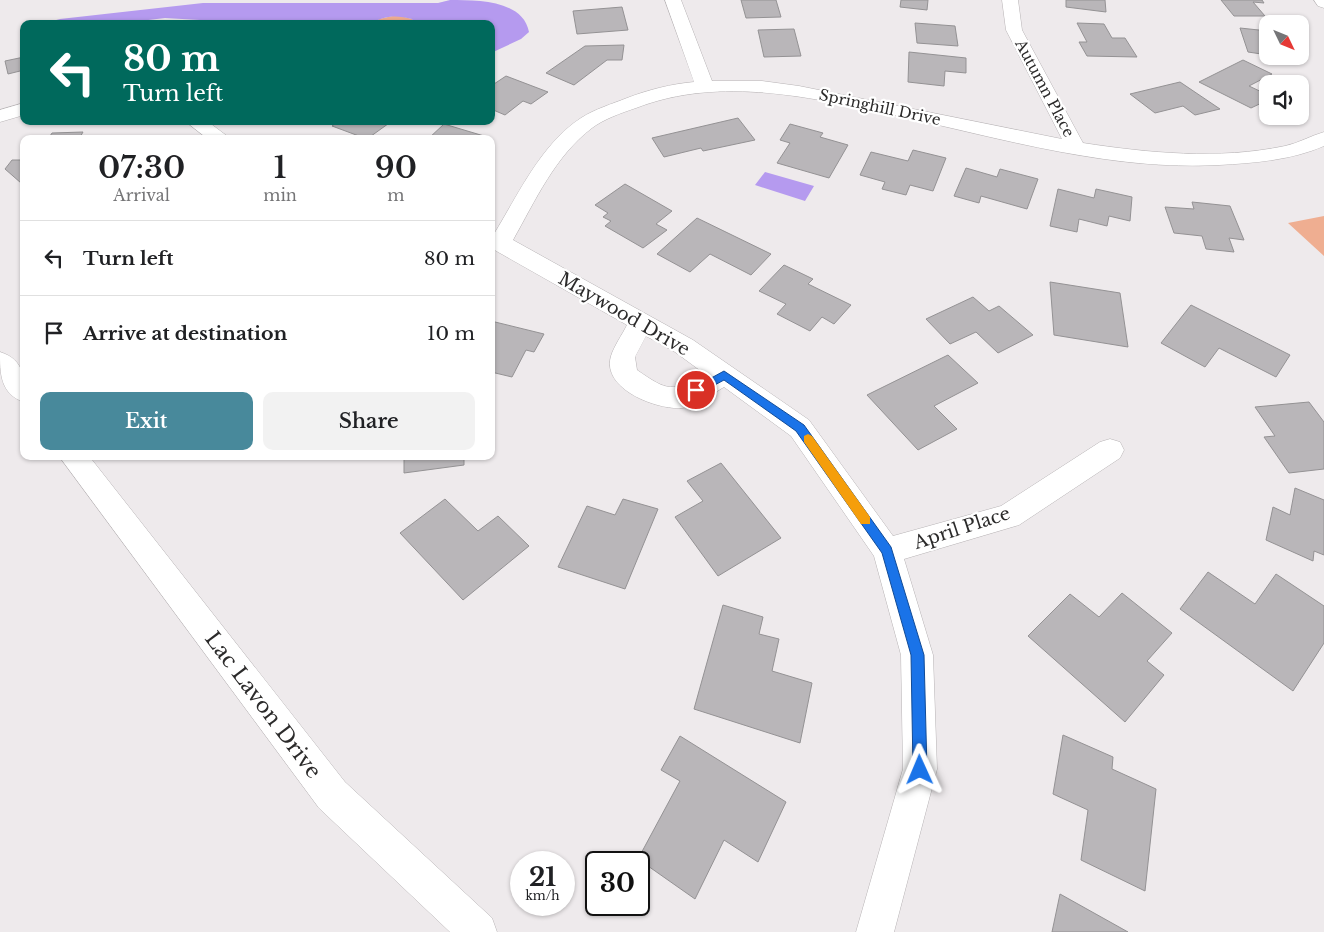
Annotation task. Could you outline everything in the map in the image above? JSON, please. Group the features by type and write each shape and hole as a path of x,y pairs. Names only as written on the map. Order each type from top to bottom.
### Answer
{"street":[{"path":"673,0 704,84"},
{"name":"Autumn Place","path":"1010,0 1014,30 1075,146"},
{"name":"Springhill Drive","path":"496,242 554,155 584,125 640,98 704,84 785,87 1075,146 1144,158 1211,161 1270,156 1324,138"},
{"path":"0,116 20,110"},
{"path":"200,125 214,135"},
{"name":"Maywood Drive","path":"496,242 684,346 800,428 887,551 917,655 920,770 875,932"},
{"path":"641,322 623,357 625,374 654,395 683,398 724,375"},
{"path":"0,361 20,387"},
{"name":"April Place","path":"887,551 1009,516 1110,450"},
{"name":"Lac Lavon Drive","path":"76,460 332,795 478,932"}],"shaded area":[{"path":"450,0 473,0 498,4 518,14 525,21 529,32 521,39 495,51 495,20 412,20 396,16 379,20 200,20 165,18 148,20 56,20 203,3 438,3"},
{"path":"397,15 412,20 377,20"},
{"path":"765,172 814,186 805,201 755,185"},
{"path":"1324,216 1324,256 1288,223"}],"building":[{"path":"741,0 776,0 781,17 746,18"},
{"path":"901,0 928,0 927,10 900,7"},
{"path":"1066,0 1105,0 1106,12 1066,7"},
{"path":"1221,0 1262,0 1264,3 1253,2 1264,15 1234,16"},
{"path":"622,7 628,30 577,34 573,11"},
{"path":"915,23 955,26 958,46 917,43"},
{"path":"1077,23 1104,24 1112,38 1125,38 1137,57 1087,56 1079,42 1087,42"},
{"path":"1240,28 1259,30 1259,54 1248,52"},
{"path":"794,29 801,56 764,57 758,30"},
{"path":"624,45 622,60 607,60 574,85 546,73 585,46"},
{"path":"909,52 966,58 966,73 945,71 944,86 908,82"},
{"path":"20,58 20,71 8,74 5,61"},
{"path":"1243,60 1272,74 1259,75 1259,81 1249,86 1259,91 1259,104 1251,108 1199,82"},
{"path":"506,76 548,92 531,104 523,101 505,115 495,111 495,83"},
{"path":"1180,82 1220,109 1195,115 1183,106 1155,113 1130,94"},
{"path":"738,118 755,140 703,151 701,148 664,157 652,138"},
{"path":"790,124 823,133 820,137 848,145 829,178 777,163 790,143 780,140"},
{"path":"386,125 373,135 356,135 332,126"},
{"path":"443,125 447,125 481,135 432,135"},
{"path":"83,132 81,135 51,135 52,133"},
{"path":"913,150 946,158 933,191 910,185 906,195 882,189 885,182 860,175 871,152 908,161"},
{"path":"12,160 20,160 20,182 5,169"},
{"path":"966,168 997,177 1000,169 1038,179 1027,209 981,196 979,203 954,196"},
{"path":"625,184 672,211 656,224 667,230 643,248 605,226 611,221 603,217 608,213 595,205"},
{"path":"1058,189 1094,198 1096,189 1132,197 1130,221 1109,216 1107,226 1079,219 1077,232 1050,226"},
{"path":"1192,202 1230,206 1244,240 1229,238 1234,252 1206,249 1202,236 1174,233 1165,207 1194,209"},
{"path":"697,218 771,254 751,275 710,254 690,272 657,254"},
{"path":"784,265 813,279 808,284 851,305 834,324 822,317 810,331 777,314 786,304 759,291"},
{"path":"1050,282 1120,293 1128,347 1054,335"},
{"path":"973,297 989,311 999,306 1033,335 998,353 976,332 950,344 926,319"},
{"path":"1191,305 1290,355 1276,377 1219,348 1205,367 1161,343"},
{"path":"495,322 544,334 534,352 526,350 512,377 495,373"},
{"path":"948,355 978,383 934,406 957,429 918,450 867,395"},
{"path":"1309,402 1324,422 1324,469 1289,473 1264,437 1275,436 1255,407"},
{"path":"404,460 464,460 464,465 404,473"},
{"path":"721,463 781,538 718,576 675,517 703,501 687,481"},
{"path":"1295,488 1324,500 1324,555 1314,551 1313,561 1266,540 1273,507 1290,515"},
{"path":"445,499 478,531 498,516 529,546 463,600 400,533"},
{"path":"623,499 658,509 625,589 558,567 587,506 615,515"},
{"path":"1208,572 1255,604 1276,574 1324,606 1324,643 1293,691 1180,609"},
{"path":"1122,593 1172,633 1147,661 1164,675 1125,722 1028,636 1070,594 1099,617"},
{"path":"723,605 763,617 759,634 779,639 772,671 812,683 800,743 694,709"},
{"path":"1063,735 1113,757 1112,769 1156,789 1145,891 1081,860 1088,810 1053,794"},
{"path":"680,736 786,802 758,862 724,840 695,899 650,867 650,851 642,851 680,781 661,770"},
{"path":"1060,894 1128,932 1052,932"}],"slow traffic":[{"path":"808,439 865,520"}],"route":[{"path":"696,390 724,375 800,428 887,551 917,655 920,770"}]}
